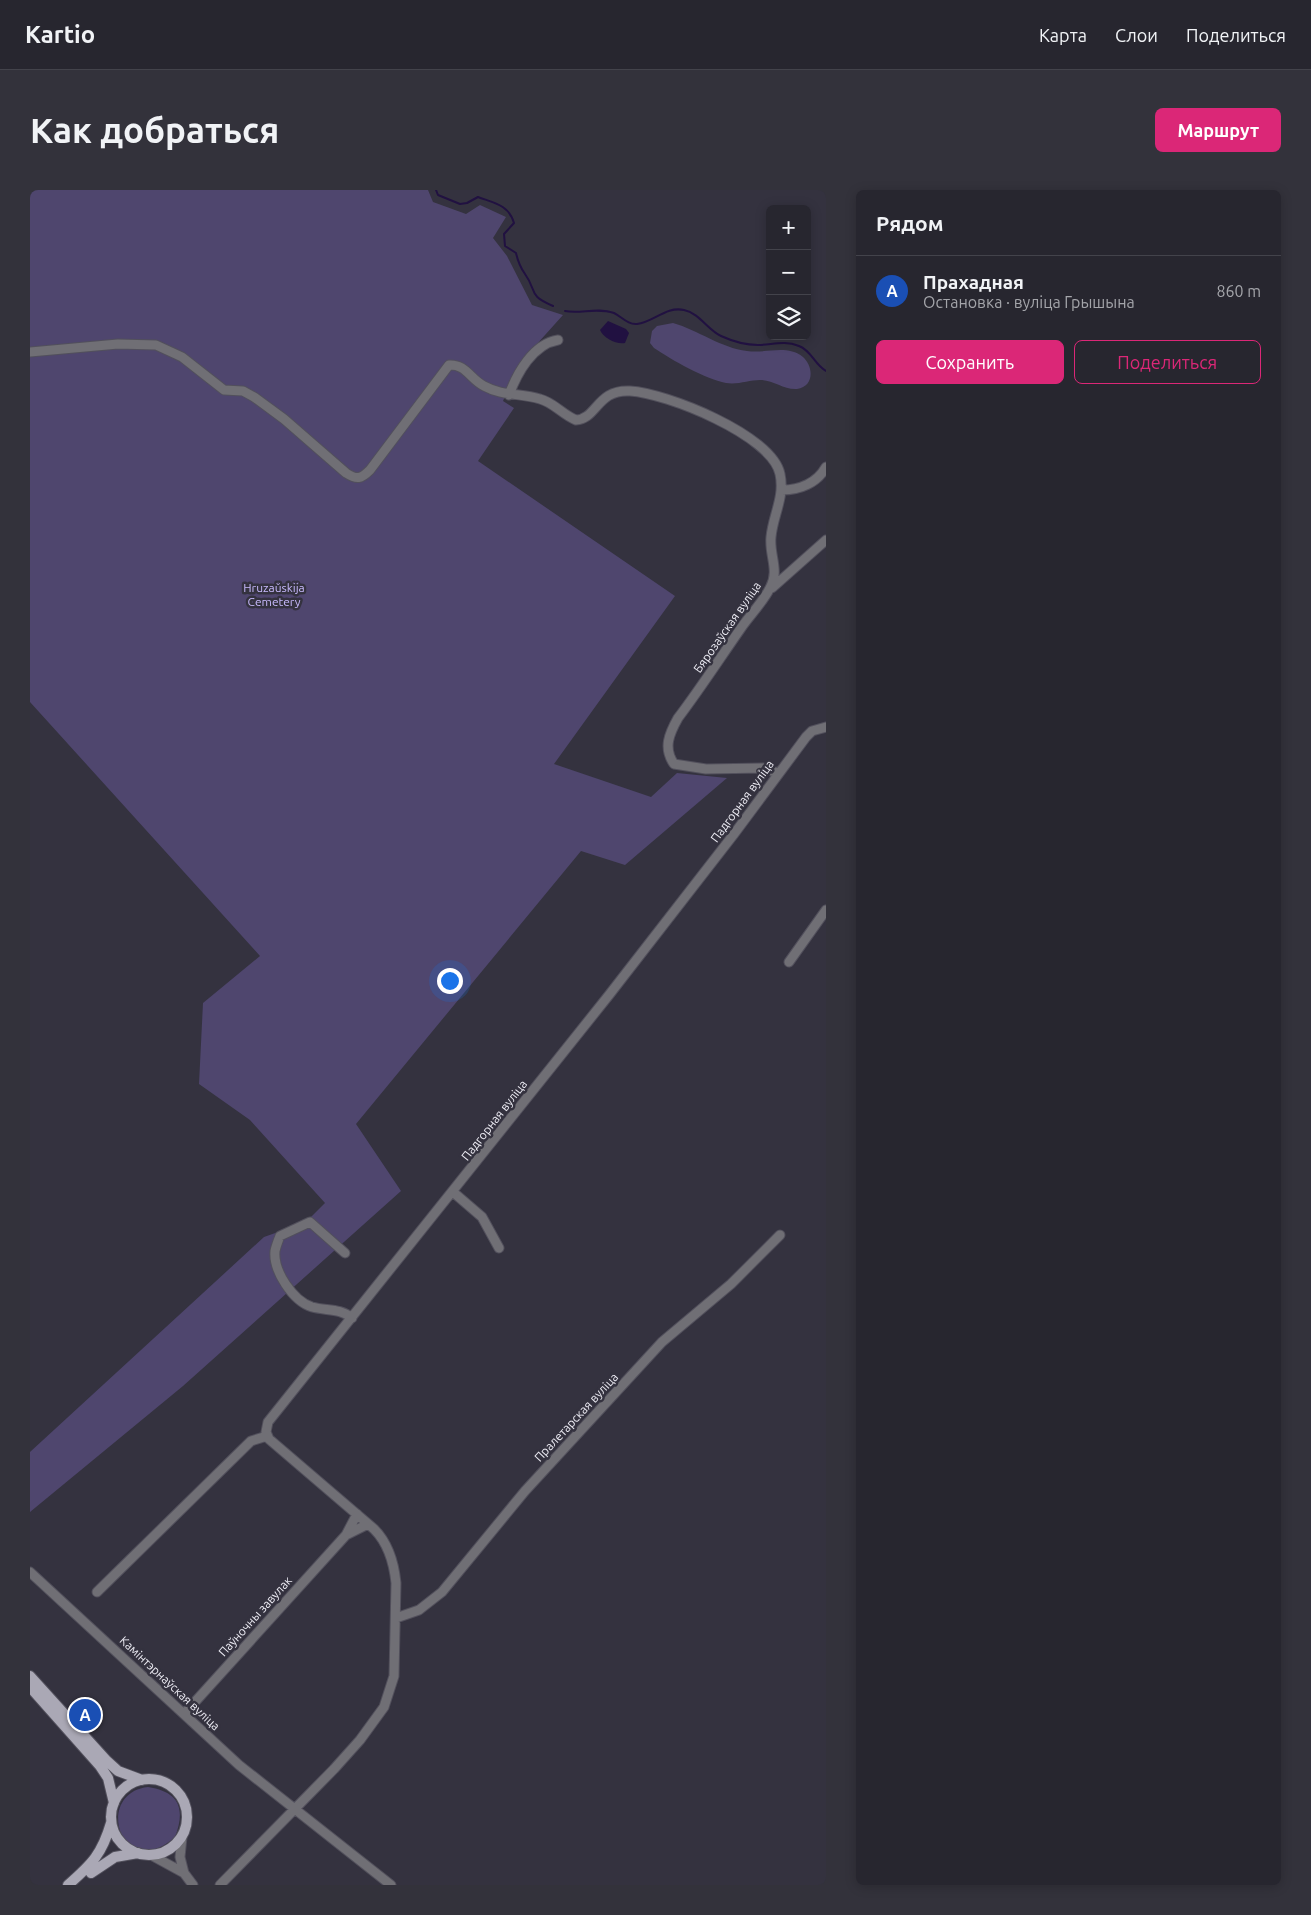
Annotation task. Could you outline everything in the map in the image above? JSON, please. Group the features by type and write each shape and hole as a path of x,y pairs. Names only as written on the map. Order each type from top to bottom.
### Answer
{"main road":[{"path":"30,1676 107,1761 118,1771 142,1780"},
{"path":"30,1687 100,1766 108,1778 114,1803 112,1822 105,1845 96,1859 68,1885"},
{"path":"77,1885 100,1865 115,1857 138,1853 151,1855 169,1850 182,1836 187,1819 186,1806 180,1795 166,1783 154,1779 142,1780 125,1788 114,1803"},
{"path":"112,1822 115,1834 122,1844 138,1853"}],"street":[{"path":"30,352 126,344 156,345 182,357 224,390 243,391 254,397 284,419 346,474 356,479 370,470 449,365 462,366 480,385 505,394 542,345 558,340"},
{"name":"Бярозаўская вуліца","path":"505,394 542,399 576,420 586,417 602,399 613,392 640,392 673,400 714,418 764,449 779,469 782,490 771,532 776,571 770,590 749,615 678,718 669,736 668,751 674,764 706,769 763,768 778,773"},
{"path":"782,490 807,485 819,477 826,467"},
{"path":"770,590 826,540"},
{"name":"Падгорная вуліца","path":"266,1436 266,1427 271,1417 453,1192 697,882 806,736 812,731 826,727"},
{"path":"789,962 826,910"},
{"path":"453,1192 482,1217 499,1248"},
{"path":"345,1253 310,1222 280,1236 275,1251 280,1274 301,1301 310,1306 345,1312 352,1318"},
{"name":"Пралетарская вуліца","path":"396,1618 419,1610 442,1592 525,1492 662,1342 731,1284 780,1235"},
{"path":"97,1592 251,1441 266,1436 382,1537 392,1557 396,1583 394,1676 384,1707 360,1740 295,1810 220,1885"},
{"name":"Паўночны завулак","path":"346,1535 362,1518"},
{"name":"Паўночны завулак","path":"184,1714 362,1518"},
{"name":"Камінтэрнаўская вуліца","path":"30,1572 239,1765 295,1810 317,1824 391,1885"},
{"path":"182,1836 180,1857 184,1873 193,1885"},
{"path":"151,1855 184,1873"}],"green space":[{"name":"Hruzaŭskija Cemetery","path":"30,190 428,190 433,202 466,214 480,205 506,217 493,238 507,256 532,305 563,315 519,364 503,401 514,408 478,461 675,596 554,764 651,797 677,773 727,778 625,865 581,851 356,1124 401,1191 183,1386 30,1512 30,1452 264,1237 306,1222 325,1203 250,1120 199,1084 203,1003 260,956 30,702"},
{"path":"673,323 737,349 754,352 783,350 797,353 807,361 811,376 809,381 803,387 792,389 765,380 726,383 708,378 670,358 654,348 650,343 652,331 657,326"},
{"path":"148,1787 159,1789 173,1797 177,1803 180,1818 175,1837 156,1849 140,1850 128,1844 121,1832 118,1818 121,1804 131,1793"}],"shaded area":[{"path":"608,321 626,329 629,333 625,343 614,342 602,333 600,330"}],"waterway":[{"path":"436,190 438,195 460,204 467,203 478,197 505,208 514,223 504,234 505,246 516,253 520,267 529,280 536,296 553,306"},
{"path":"565,311 608,311 631,323 637,324 671,310 684,310 694,314 716,333 734,341 753,345 783,343 799,346 807,351 826,371"}],"place":[{"name":"Прахадная","path":"85,1715"}]}
